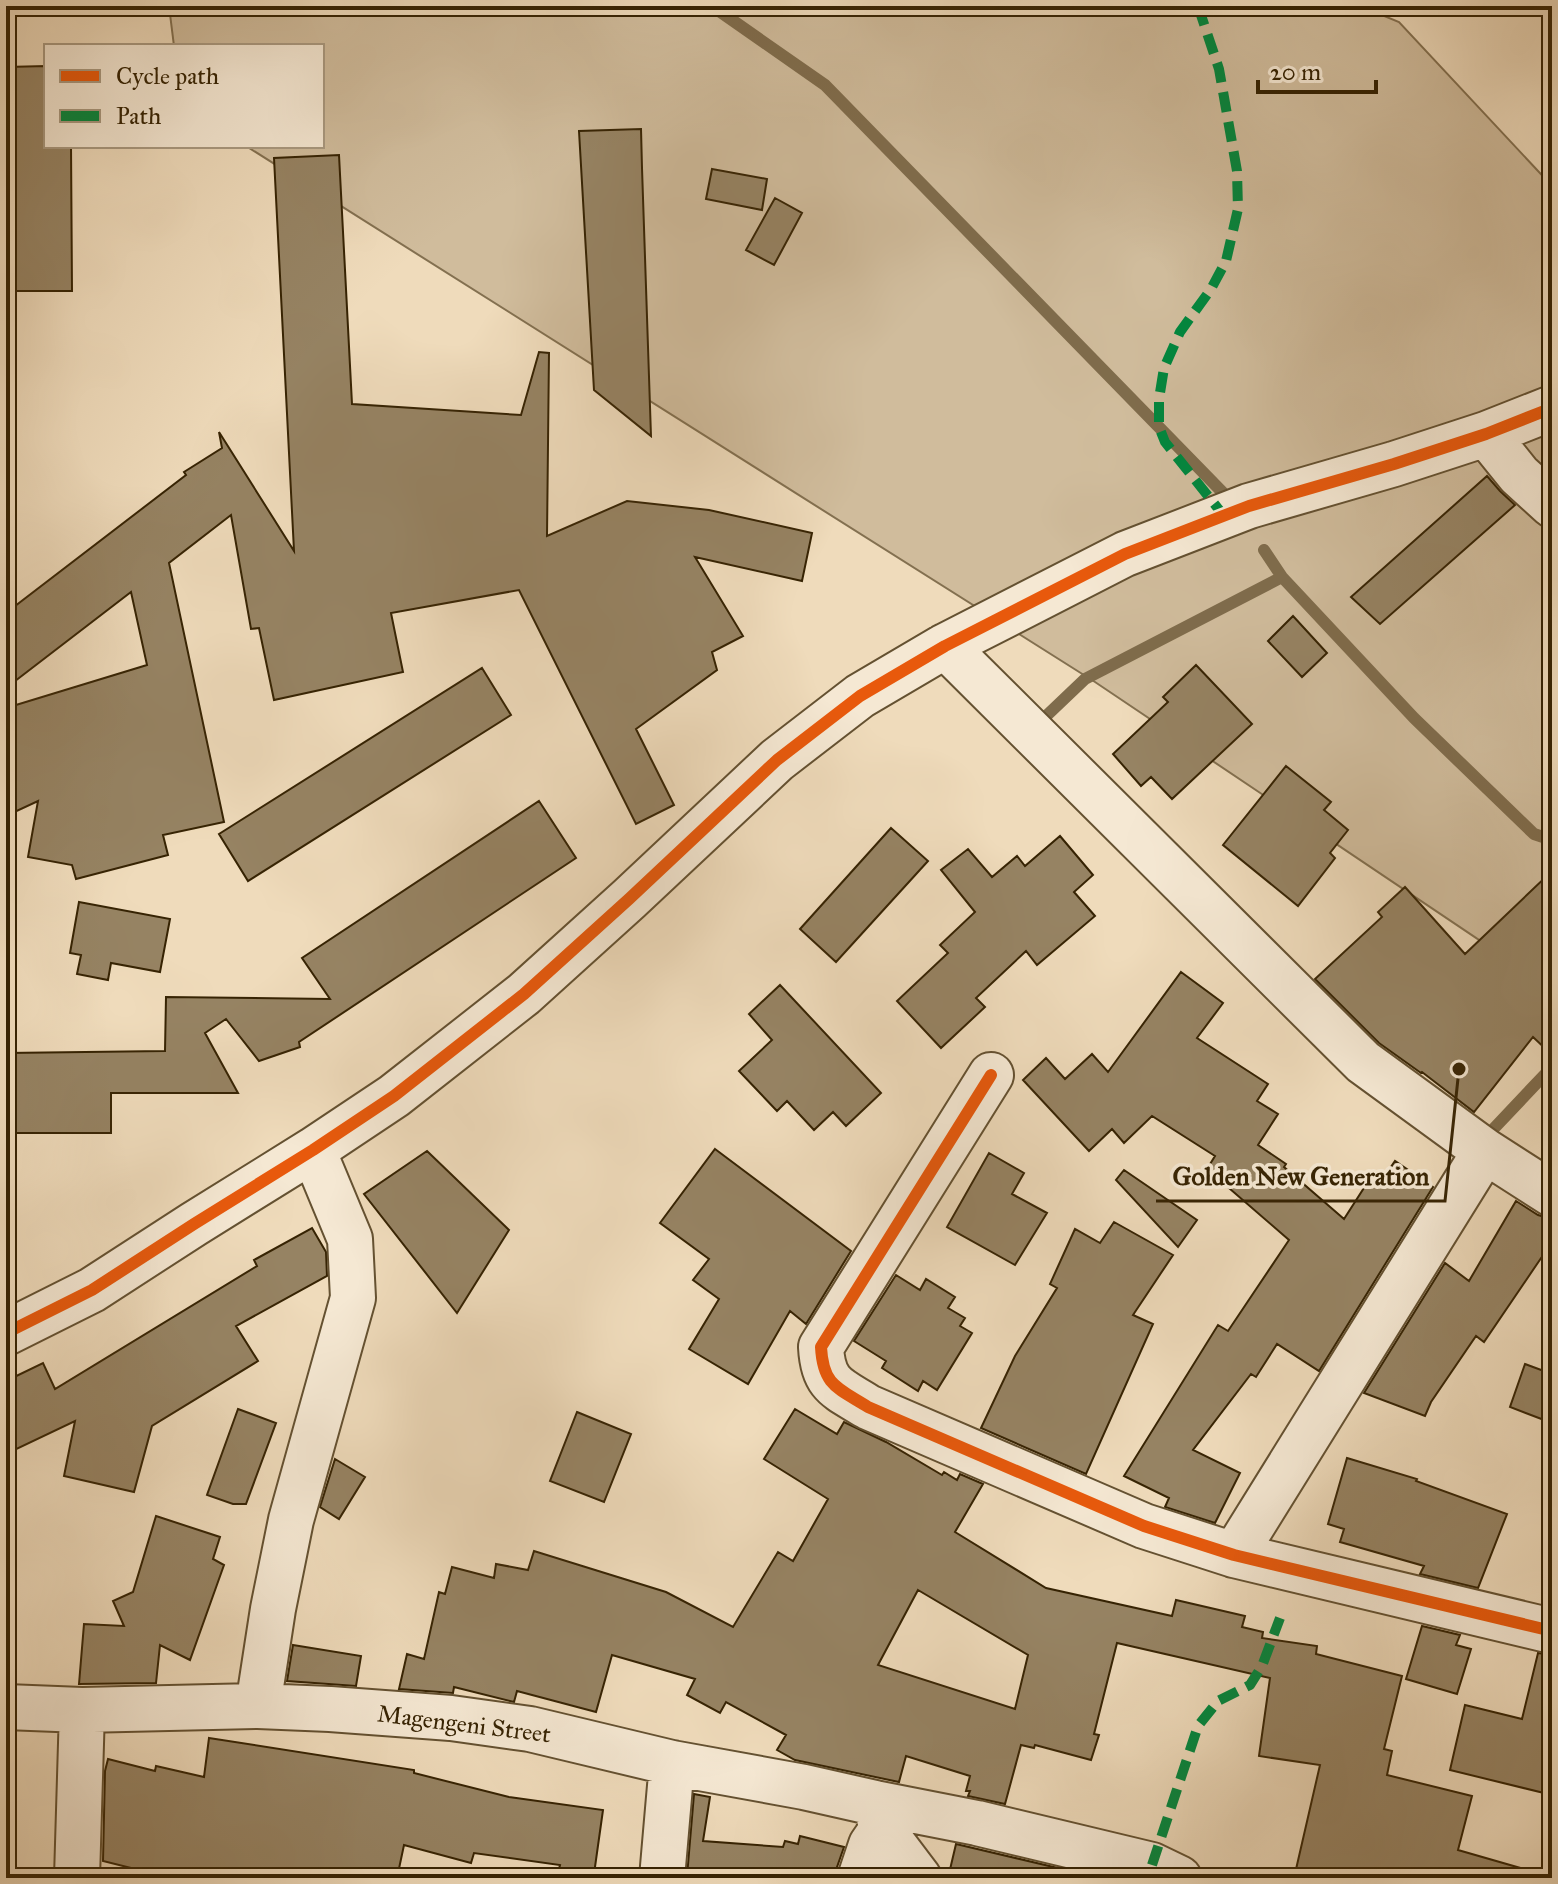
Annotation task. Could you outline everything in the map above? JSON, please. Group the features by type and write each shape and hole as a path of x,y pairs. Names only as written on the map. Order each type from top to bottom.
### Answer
{"street":[{"path":"6,1333 92,1290 394,1096 524,994 777,760 860,696 945,646 1139,549 1249,506 1486,434 1552,408"},
{"path":"1486,434 1519,475 1552,505"},
{"path":"945,646 1363,1062 1485,1151 1552,1194"},
{"path":"991,1075 821,1347 822,1363 829,1383 868,1407 1130,1520 1234,1555 1552,1631"},
{"path":"258,1706 291,1520 353,1298 350,1239 313,1150"},
{"path":"1234,1555 1485,1151"},
{"name":"Magengeni Street","path":"6,1707 82,1710 258,1706 421,1716 514,1726 672,1763 774,1781 878,1816 977,1823 1152,1865 1179,1878"},
{"path":"77,1878 82,1710"},
{"path":"662,1878 672,1763"},
{"path":"860,1878 878,1816"},
{"path":"878,1816 919,1878"}],"shaded area":[{"path":"169,6 1360,6 1399,22 1552,186 1552,989 1095,682 249,148 324,148 324,44 174,44"}],"building":[{"path":"44,66 44,148 71,148 72,291 6,291 6,67"},
{"path":"641,129 651,436 594,390 579,131"},
{"path":"339,155 352,404 521,415 539,352 549,353 547,536 627,501 709,510 812,533 802,581 695,557 743,636 712,652 717,670 636,729 674,805 636,824 519,590 391,613 403,672 274,700 259,628 251,629 231,515 169,563 224,822 163,835 168,855 76,879 72,865 28,857 38,801 6,816 6,708 147,665 131,592 6,688 6,613 186,475 184,472 222,448 219,432 294,551 274,158"},
{"path":"712,169 767,179 762,210 706,199"},
{"path":"775,198 802,213 774,265 746,250"},
{"path":"1487,476 1515,505 1380,624 1351,597"},
{"path":"1293,616 1327,653 1302,677 1268,641"},
{"path":"1196,665 1252,724 1172,799 1151,777 1141,786 1113,754 1168,702 1163,697"},
{"path":"482,668 511,715 248,881 219,834"},
{"path":"1286,766 1331,802 1324,810 1348,830 1330,853 1335,858 1298,906 1223,845"},
{"path":"539,801 576,858 299,1042 300,1047 259,1061 226,1019 205,1033 238,1093 111,1093 111,1133 6,1133 6,1053 165,1051 166,997 330,999 302,958"},
{"path":"891,828 928,861 836,962 800,929"},
{"path":"1060,836 1093,875 1074,892 1095,916 1037,965 1026,951 976,998 985,1007 941,1048 897,1001 948,953 940,945 975,912 941,870 968,849 992,877 1017,856 1025,866"},
{"path":"1552,871 1552,1055 1533,1037 1474,1112 1379,1043 1315,979 1382,917 1378,912 1405,887 1465,954"},
{"path":"79,902 170,919 160,972 111,963 108,980 77,974 81,955 70,953"},
{"path":"1181,972 1223,1003 1197,1038 1268,1084 1257,1101 1278,1114 1258,1145 1286,1164 1284,1167 1344,1219 1371,1177 1380,1183 1395,1161 1433,1187 1319,1371 1277,1344 1256,1377 1251,1374 1193,1450 1240,1473 1215,1523 1165,1507 1169,1498 1124,1476 1218,1325 1228,1331 1289,1240 1207,1169 1215,1156 1152,1116 1124,1143 1112,1129 1089,1151 1023,1080 1046,1058 1065,1079 1092,1054 1108,1072"},
{"path":"780,985 881,1093 846,1126 833,1112 814,1130 787,1101 777,1111 739,1071 772,1040 749,1014"},
{"path":"715,1149 851,1251 806,1324 790,1311 748,1384 689,1349 719,1299 693,1280 709,1259 660,1223"},
{"path":"427,1151 509,1230 457,1313 364,1194"},
{"path":"989,1153 1024,1173 1012,1194 1047,1213 1015,1265 947,1227"},
{"path":"1124,1170 1197,1220 1178,1247 1116,1180"},
{"path":"1516,1201 1538,1215 1552,1219 1552,1242 1484,1342 1476,1336 1431,1402 1425,1416 1364,1393 1445,1263 1469,1281"},
{"path":"1114,1222 1173,1255 1133,1315 1153,1324 1086,1474 981,1428 1015,1356 1057,1288 1050,1284 1075,1229 1100,1243"},
{"path":"312,1228 326,1252 327,1276 236,1326 258,1361 152,1426 134,1492 64,1476 75,1421 6,1454 6,1381 43,1363 55,1389 257,1266 254,1260"},
{"path":"896,1275 920,1290 926,1279 955,1297 948,1308 965,1318 960,1326 972,1333 937,1390 923,1381 918,1391 882,1368 886,1361 854,1341"},
{"path":"1525,1364 1552,1374 1552,1423 1510,1407"},
{"path":"238,1409 276,1423 246,1504 233,1504 207,1495"},
{"path":"795,1409 837,1434 844,1422 942,1475 944,1472 957,1480 960,1474 983,1484 955,1532 1046,1588 1172,1616 1176,1600 1245,1616 1242,1627 1263,1632 1262,1638 1317,1646 1316,1654 1402,1676 1384,1749 1392,1751 1387,1775 1472,1796 1458,1850 1524,1869 1522,1878 1294,1878 1320,1765 1259,1756 1270,1678 1117,1643 1094,1734 1099,1735 1091,1760 1035,1745 1034,1748 1021,1745 1005,1804 968,1796 970,1791 966,1791 970,1776 906,1756 899,1782 795,1760 777,1750 786,1735 726,1702 720,1713 687,1695 695,1679 612,1655 596,1712 517,1691 514,1702 454,1687 453,1693 399,1689 407,1654 424,1659 439,1592 445,1594 452,1567 494,1578 496,1564 528,1570 534,1551 666,1592 733,1627 778,1552 793,1561 828,1499 764,1459","holes":["918,1590 1028,1655 1015,1709 878,1665"]},
{"path":"577,1412 631,1434 604,1502 550,1481"},
{"path":"1347,1458 1417,1479 1507,1514 1478,1588 1420,1574 1424,1566 1340,1542 1344,1529 1328,1524"},
{"path":"335,1459 365,1477 339,1519 320,1507"},
{"path":"156,1516 220,1537 213,1559 224,1565 190,1660 160,1645 156,1683 79,1684 84,1624 124,1626 113,1601 133,1592"},
{"path":"1422,1626 1460,1635 1456,1645 1471,1649 1457,1694 1406,1679"},
{"path":"293,1645 361,1656 356,1686 287,1681"},
{"path":"1538,1653 1552,1655 1552,1795 1450,1770 1465,1705 1522,1719"},
{"path":"209,1738 414,1770 414,1773 509,1797 603,1810 594,1874 559,1869 560,1865 474,1853 471,1863 404,1845 397,1878 171,1878 103,1861 105,1771 108,1759 155,1771 156,1766 204,1777"},
{"path":"694,1794 710,1797 703,1841 783,1847 785,1841 798,1844 800,1836 844,1847 836,1878 687,1876"},
{"path":"956,1844 1079,1873 1078,1878 948,1878"}],"waterway":[{"path":"712,6 825,85 1232,502"},
{"path":"1264,550 1282,577 1414,718 1534,834 1552,840"},
{"path":"1043,719 1085,679 1282,577"},
{"path":"1482,1141 1552,1067"}],"marked path":[{"path":"1198,6 1219,69 1237,171 1238,209 1226,261 1211,289 1180,332 1164,368 1159,427 1165,442 1224,516"},
{"path":"1152,1865 1198,1726 1218,1701 1250,1685 1262,1666 1280,1618"}],"cycle path":[{"path":"6,1333 92,1290 394,1096 524,994 777,760 860,696 945,646 1125,554 1249,506 1394,464 1486,434 1552,408"},
{"path":"991,1075 821,1347 825,1370 840,1390 868,1407 1144,1526 1234,1555 1552,1631"}],"place":[{"name":"Golden New Generation","path":"1459,1069"}]}
